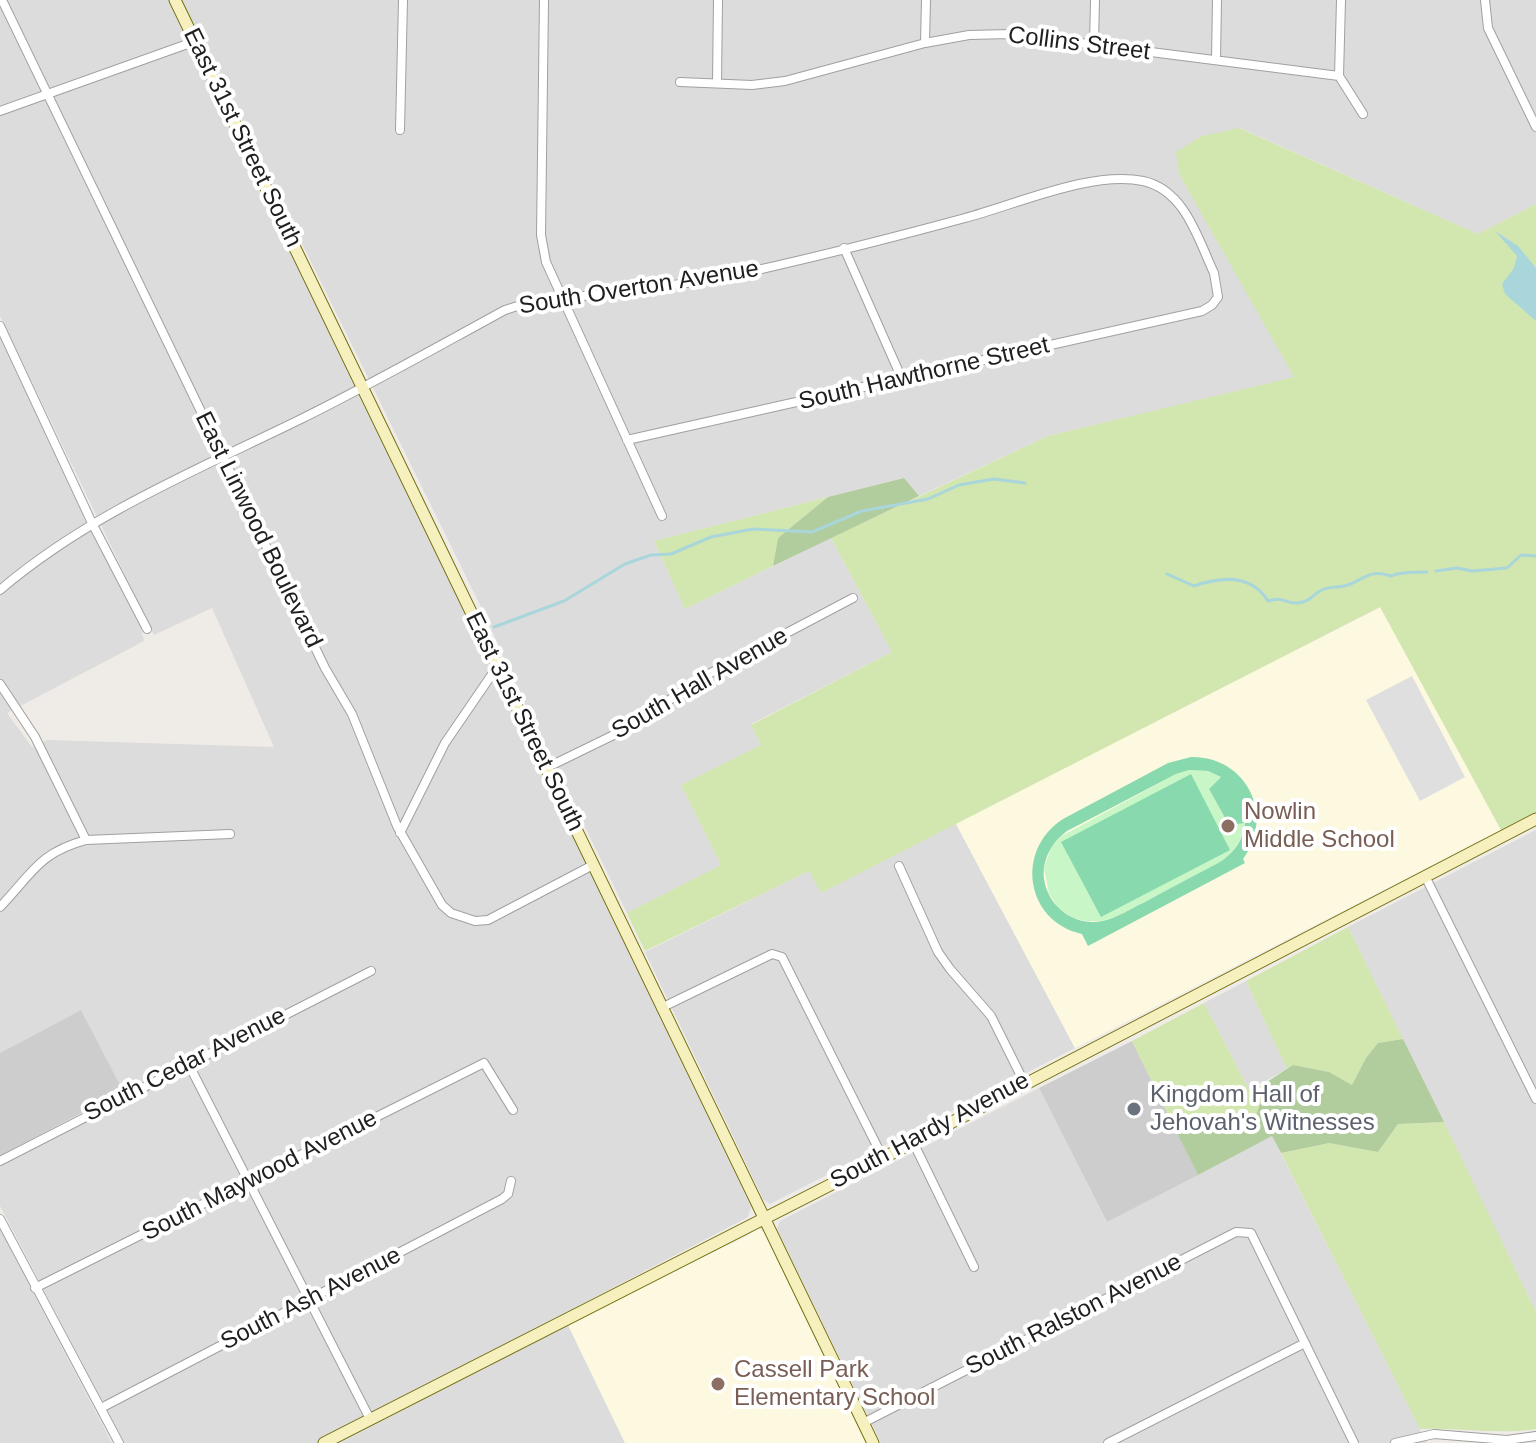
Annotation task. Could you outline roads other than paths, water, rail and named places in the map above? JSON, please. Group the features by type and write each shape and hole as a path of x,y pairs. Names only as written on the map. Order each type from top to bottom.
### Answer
{"street":[{"name":"East Linwood Boulevard","path":"2,0 325,668 352,714 400,833 442,905 451,913 475,921 500,915 593,865"},
{"name":"East 31st Street South","path":"175,0 873,1443"},
{"path":"400,130 403,0"},
{"path":"544,0 541,235 546,262 662,516"},
{"path":"717,83 718,0"},
{"path":"925,43 926,0"},
{"path":"1094,44 1095,0"},
{"path":"1216,60 1217,0"},
{"path":"1341,0 1339,76 1363,114"},
{"path":"1485,0 1488,28 1536,127"},
{"name":"Collins Street","path":"680,82 752,85 785,81 925,43 969,35 1024,34 1339,76"},
{"path":"0,111 196,41"},
{"name":"South Overton Avenue","path":"0,590 47,552 92,523 362,387 505,310 530,302 698,282 967,217 1073,186 1132,180 1149,183 1169,193 1186,214 1214,273 1216,299"},
{"path":"844,248 902,379"},
{"name":"South Hawthorne Street","path":"627,440 1202,311 1216,299"},
{"path":"0,326 92,523 147,629"},
{"name":"South Hall Avenue","path":"546,768 628,728 705,676 853,598"},
{"path":"400,833 445,743 497,667"},
{"path":"0,684 35,737 86,840"},
{"name":"South Hardy Avenue","path":"324,1443 883,1158 1024,1082 1536,819"},
{"path":"0,907 45,857 65,846 86,840 230,834"},
{"path":"899,866 938,952 991,1016 1024,1082"},
{"path":"1425,876 1536,1099"},
{"path":"661,1008 772,954 782,957 883,1158"},
{"name":"South Cedar Avenue","path":"0,1161 371,971"},
{"path":"188,1063 370,1419"},
{"name":"South Maywood Avenue","path":"35,1288 484,1063 513,1110"},
{"path":"913,1142 974,1267"},
{"name":"South Ash Avenue","path":"101,1408 502,1199 508,1194 511,1181"},
{"path":"0,1219 119,1443"},
{"name":"South Ralston Avenue","path":"863,1423 1236,1232 1251,1233 1305,1343"},
{"path":"1108,1443 1305,1343 1354,1443"},
{"path":"1395,1443 1434,1434 1507,1440 1536,1436"}],"water":[{"path":"1495,231 1518,246 1536,268 1536,321 1505,294 1502,284 1514,268 1517,256"}],"waterway":[{"path":"494,627 564,601 625,564 651,555 671,554 711,537 753,529 812,532 862,511 928,499 959,485 994,479 1025,483"},
{"path":"1436,571 1507,568 1521,555 1536,556"},
{"path":"1167,574 1194,586 1224,579 1244,582 1261,592 1268,601 1278,599 1298,603 1323,589 1351,584 1371,574 1391,576 1427,572"}],"place":[{"name":"Nowlin Middle School","path":"1228,826"},
{"name":"Kingdom Hall of Jehovah's Witnesses","path":"1134,1109"},
{"name":"Cassell Park Elementary School","path":"718,1384"}]}
